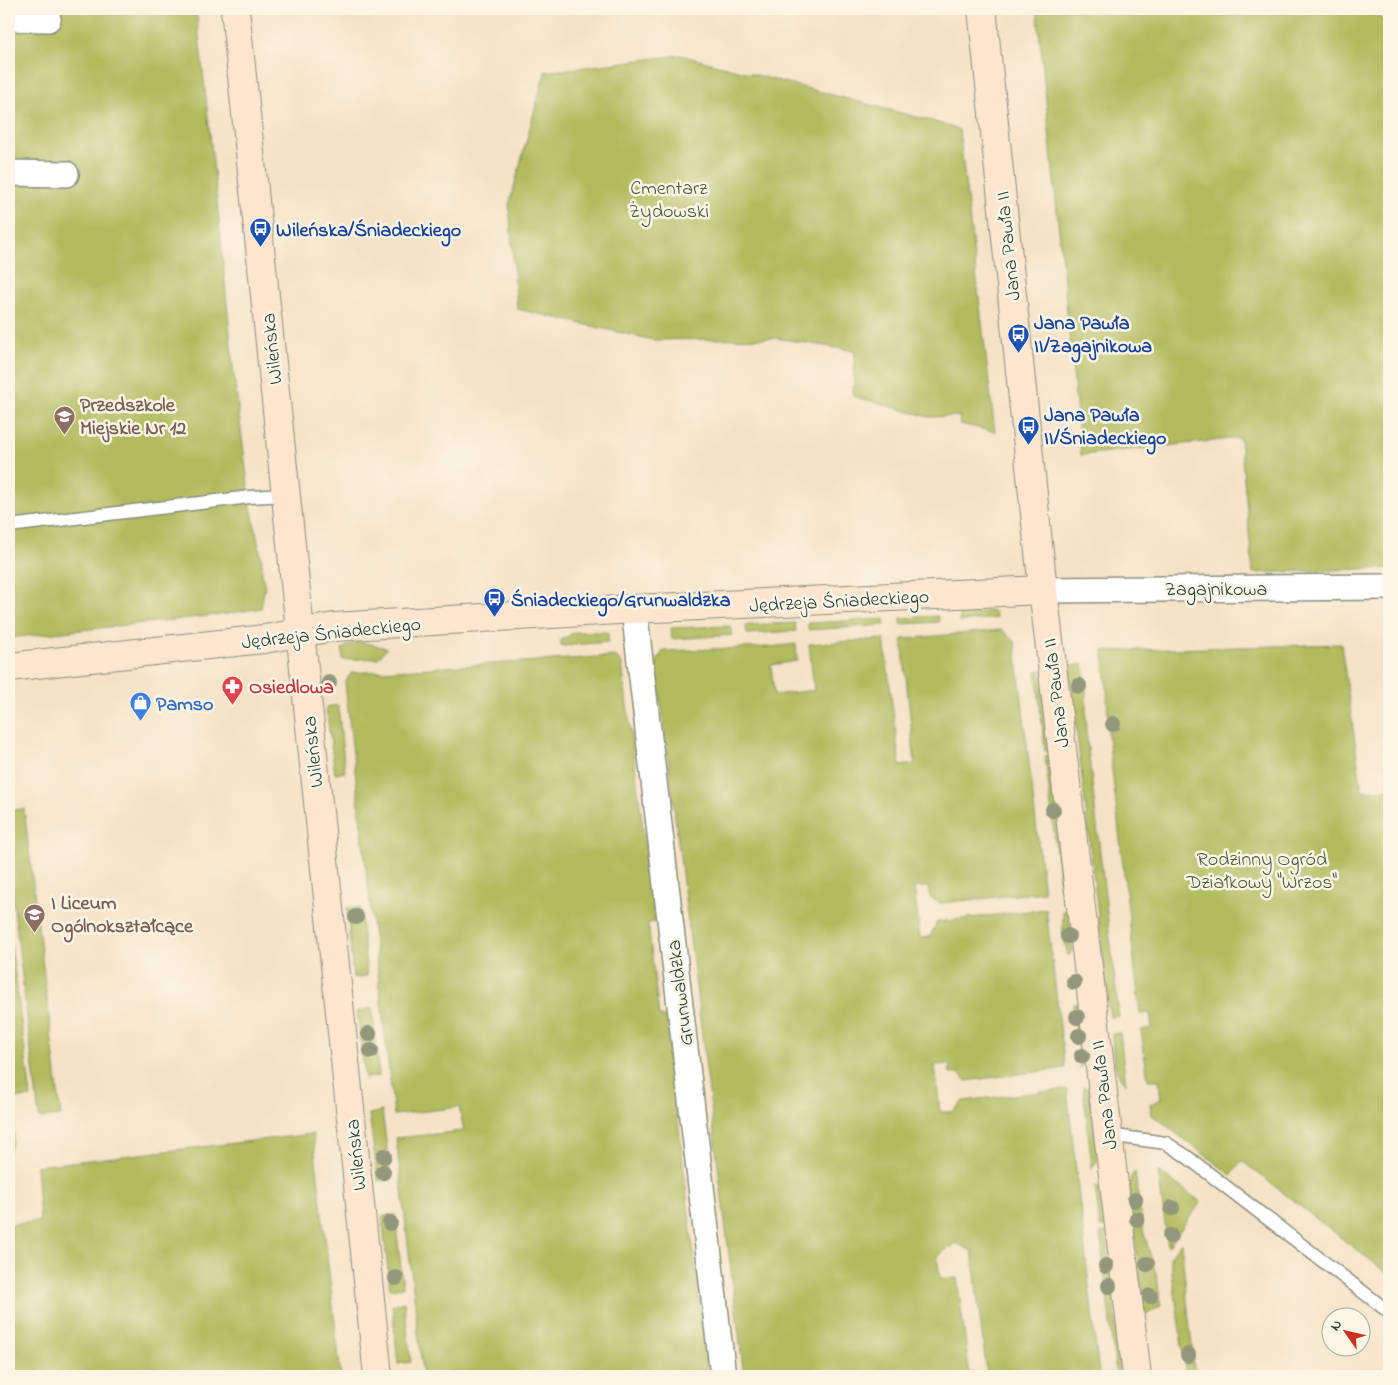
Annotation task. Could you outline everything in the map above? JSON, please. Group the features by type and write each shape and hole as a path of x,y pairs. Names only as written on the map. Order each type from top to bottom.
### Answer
{"street":[{"name":"Wileńska","path":"235,9 378,1376"},
{"name":"Jana Pawła II","path":"982,9 1043,590 1137,1376"},
{"path":"9,18 48,19"},
{"path":"9,173 66,174"},
{"name":"Zagajnikowa","path":"1043,590 1389,587"},
{"name":"Jędrzeja Śniadeckiego","path":"9,667 264,639 334,627 634,609 1043,590"},
{"name":"Grunwaldzka","path":"634,609 723,1376"}],"lane":[{"path":"9,526 250,497 286,495"},
{"path":"1108,1136 1166,1143 1186,1156 1389,1312"}],"green space":[{"path":"9,9 196,9 234,376 251,507 265,586 261,608 226,614 9,638"},
{"path":"1037,9 1369,9 1389,25 1389,568 1253,573 1240,438 1081,455"},
{"name":"Cmentarz Żydowski","path":"680,55 932,121 959,130 995,432 960,424 959,416 929,417 853,396 855,351 776,338 653,340 517,309 509,205 545,72"},
{"path":"995,612 996,618 960,622 960,614"},
{"path":"938,616 939,622 901,624 901,618"},
{"path":"885,619 885,625 808,630 808,623"},
{"path":"795,623 796,631 747,634 746,625"},
{"path":"731,626 732,635 672,639 671,628"},
{"path":"1002,630 1015,641 1044,892 940,903 930,897 928,887 914,887 920,938 930,937 937,922 1046,909 1065,1068 966,1081 959,1073 950,1073 949,1064 935,1065 940,1112 952,1112 963,1101 1067,1089 1099,1375 987,1376 972,1251 956,1243 937,1256 940,1279 957,1278 970,1376 744,1376 656,663 663,651 770,647 796,644 797,661 771,665 774,695 814,690 809,644 884,639 900,766 915,764 902,639"},
{"path":"575,632 608,632 608,642 561,646 561,640"},
{"path":"355,642 387,648 378,658 343,660 342,649"},
{"name":"Rodzinny Ogród Działkowy \"Wrzos\"","path":"1341,644 1362,791 1389,789 1389,1275 1242,1161 1231,1175 1151,1114 1150,1104 1161,1099 1159,1080 1148,1080 1141,1030 1152,1028 1150,1013 1140,1014 1108,735 1107,685 1103,651"},
{"path":"615,656 622,664 655,922 648,923 659,1016 666,1017 708,1376 423,1376 396,1138 464,1131 459,1107 394,1115 345,683 351,673"},
{"path":"1083,664 1086,683 1086,731 1119,1016 1110,1017 1069,666"},
{"path":"1040,670 1050,751 1045,751 1036,671"},
{"path":"338,705 345,772 335,774 326,707"},
{"path":"1050,755 1065,887 1061,892 1045,756"},
{"path":"24,809 61,1116 39,1118 9,867 9,810"},
{"path":"360,907 367,976 353,978 347,908"},
{"path":"1063,910 1069,913 1073,951 1068,956 1063,934"},
{"path":"9,929 31,1097 9,1099"},
{"path":"1079,1003 1086,1060 1080,1068 1073,1004"},
{"path":"372,1008 379,1076 365,1078 357,1011"},
{"path":"1120,1033 1126,1084 1118,1074 1113,1054 1112,1034"},
{"path":"1083,1086 1089,1090 1098,1160 1092,1168"},
{"path":"9,1109 14,1136 9,1154"},
{"path":"382,1111 391,1179 378,1181 369,1114"},
{"path":"313,1134 341,1376 9,1376 9,1225 40,1221 36,1166"},
{"path":"1158,1171 1201,1202 1168,1247"},
{"path":"1135,1172 1143,1230 1157,1277 1161,1306 1144,1316 1129,1185 1131,1176"},
{"path":"1095,1186 1101,1190 1105,1227 1100,1227"},
{"path":"395,1215 403,1287 390,1289 382,1216"},
{"path":"1106,1232 1121,1363 1116,1376 1100,1233"},
{"path":"1181,1242 1195,1376 1186,1376 1170,1257"},
{"path":"404,1302 411,1362 398,1364 392,1305"}],"place":[{"name":"Wileńska/Śniadeckiego","path":"260,248"},
{"name":"Jana Pawła II/Zagajnikowa","path":"1018,353"},
{"name":"Przedszkole Miejskie Nr 12","path":"64,435"},
{"name":"Jana Pawła II/Śniadeckiego","path":"1028,445"},
{"name":"Śniadeckiego/Grunwaldzka","path":"495,618"},
{"name":"Osiedlowa","path":"233,705"},
{"name":"Pamso","path":"140,722"},
{"name":"I Liceum Ogólnokształcące","path":"35,933"}]}
